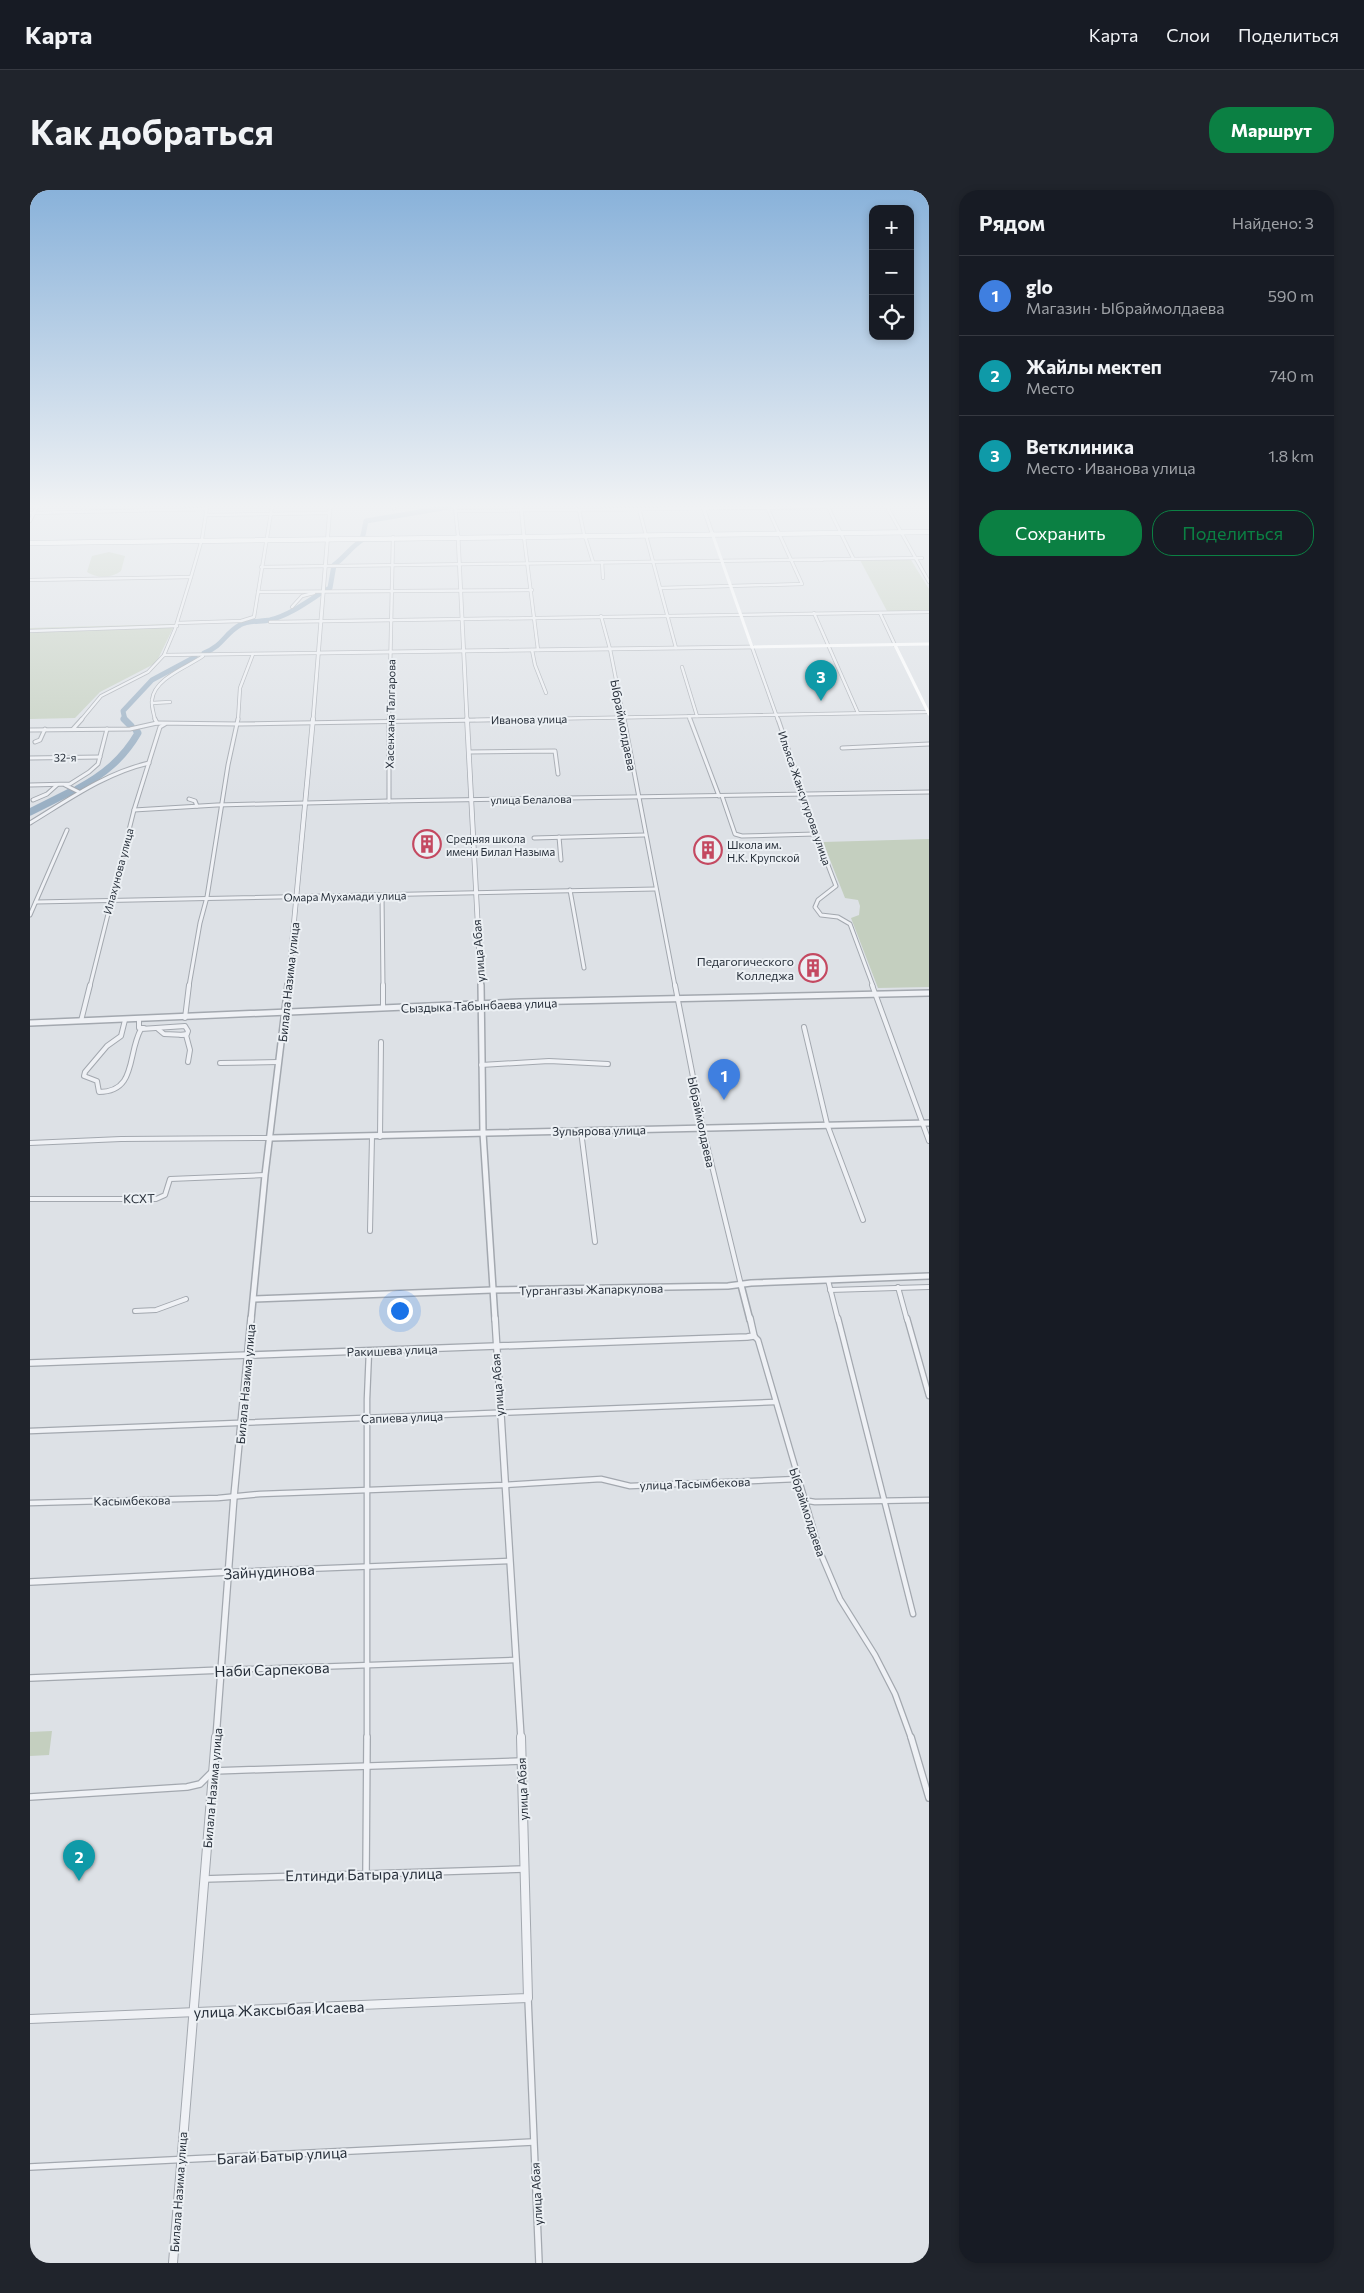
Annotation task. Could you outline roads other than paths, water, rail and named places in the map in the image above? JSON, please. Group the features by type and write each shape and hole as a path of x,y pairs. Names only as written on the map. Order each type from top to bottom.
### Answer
{"main road":[{"name":"Ильяса Жансугурова улица","path":"736,604 752,647"},
{"path":"752,647 929,644"},
{"path":"895,645 929,713"}],"street":[{"path":"73,729 101,696 148,672 164,655 177,625 183,604"},
{"path":"30,631 241,621 254,617 256,604"},
{"path":"292,607 295,604"},
{"name":"Билала Назима улица","path":"173,2263 230,1572 234,1496 265,1176 285,1013 306,803 321,604"},
{"name":"Хасенхана Талгарова","path":"390,801 391,604"},
{"name":"улица Абая","path":"460,604 482,1004 483,1134 508,1561 522,1761 528,1998 539,2263"},
{"path":"533,604 538,650"},
{"path":"665,604 676,648"},
{"path":"270,622 929,612"},
{"path":"880,613 895,645"},
{"path":"814,614 858,714"},
{"name":"Ыбраймолдаева","path":"601,616 610,649 644,835 704,1128 754,1336 758,1340 803,1500 820,1552 849,1614 875,1655 895,1694 910,1734 929,1798"},
{"path":"164,655 203,656 752,647"},
{"name":"Ильяса Жансугурова улица","path":"752,647 804,793 815,834 836,886 832,891 819,898 815,907 821,915 838,916 850,924 875,995 926,1123 929,1140"},
{"path":"532,650 535,665 544,681 546,694"},
{"path":"185,1018 191,969 206,899 230,754 238,724 240,688 253,654"},
{"path":"157,723 152,702 153,693 203,656"},
{"path":"682,667 697,716"},
{"path":"152,702 170,702"},
{"name":"Иванова улица","path":"130,729 157,723 238,724 929,713"},
{"path":"689,716 694,734 735,834 742,836 815,834"},
{"name":"Илахунова улица","path":"81,1022 134,810 160,727 165,724"},
{"path":"30,785 70,784 94,768 98,764 107,729"},
{"path":"30,730 130,729"},
{"path":"35,742 40,740 44,730"},
{"path":"842,748 929,744"},
{"path":"555,746 558,774"},
{"path":"469,752 555,752"},
{"name":"32-я","path":"30,758 100,757"},
{"path":"30,823 102,779 131,767 149,763"},
{"path":"33,800 47,794 57,785"},
{"path":"65,785 79,792"},
{"name":"улица Белалова","path":"134,810 223,805 472,799 929,792"},
{"path":"192,807 189,797 195,801 197,806"},
{"path":"30,915 67,830"},
{"path":"534,838 644,835"},
{"path":"559,837 561,860"},
{"name":"Омара Мухамади улица","path":"36,902 655,889"},
{"path":"570,890 584,968"},
{"path":"382,895 383,1008"},
{"name":"Сыздыка Табынбаева улица","path":"30,1022 185,1018 482,1004 929,993"},
{"path":"125,1020 121,1036 107,1046 84,1072 84,1076 97,1081 99,1092 113,1091 125,1079 133,1060 141,1029 156,1029 185,1026 188,1031 187,1034 164,1034 156,1029 139,1028 139,1019"},
{"path":"804,1027 827,1124 863,1220"},
{"path":"181,1034 186,1035 189,1043 188,1062"},
{"path":"380,1136 381,1042"},
{"path":"481,1065 550,1061 608,1064"},
{"path":"220,1063 279,1062"},
{"name":"Зульярова улица","path":"270,1138 926,1123"},
{"path":"581,1130 595,1242"},
{"path":"370,1232 372,1136"},
{"path":"30,1143 121,1139 270,1138"},
{"name":"КСХТ","path":"30,1199 156,1199 164,1195 170,1179 265,1176"},
{"name":"Тургангазы Жапаркулова","path":"254,1299 492,1290 741,1285 929,1276"},
{"path":"828,1280 913,1614"},
{"path":"898,1287 929,1396"},
{"path":"830,1290 929,1287"},
{"path":"135,1311 156,1310 186,1299"},
{"name":"Ракишева улица","path":"30,1363 495,1348 754,1336"},
{"path":"366,1875 369,1351"},
{"name":"Сапиева улица","path":"30,1431 242,1422 499,1415 775,1402"},
{"name":"улица Тасымбекова","path":"368,1490 601,1479 630,1486 797,1479"},
{"name":"Касымбекова","path":"30,1503 368,1490"},
{"path":"803,1500 815,1502 929,1500"},
{"name":"Зайнудинова","path":"30,1582 508,1561"},
{"name":"Наби Сарпекова","path":"30,1678 515,1660"},
{"path":"30,1798 187,1786 200,1784 213,1771 522,1761"},
{"name":"Елтинди Батыра улица","path":"204,1879 524,1869"},
{"name":"улица Жаксыбая Исаева","path":"30,2019 528,1998"},
{"name":"Багай Батыр улица","path":"30,2167 533,2142"}],"waterway":[{"path":"204,653 216,647 230,632 240,625 247,622 266,621 277,618 304,604"},
{"path":"125,720 123,711 152,680 195,657"},
{"path":"125,720 131,726"},
{"path":"77,789 112,766 126,751 138,733 136,730"},
{"path":"30,812 72,791"}],"place":[{"name":"Ветклиника","path":"821,701"},
{"name":"Средняя школа имени Билал Назыма","path":"427,844"},
{"name":"Школа им. Н.К. Крупской","path":"708,850"},
{"name":"Педагогического Колледжа","path":"813,968"},
{"name":"glo","path":"724,1100"},
{"name":"Жайлы мектеп","path":"79,1881"}]}
